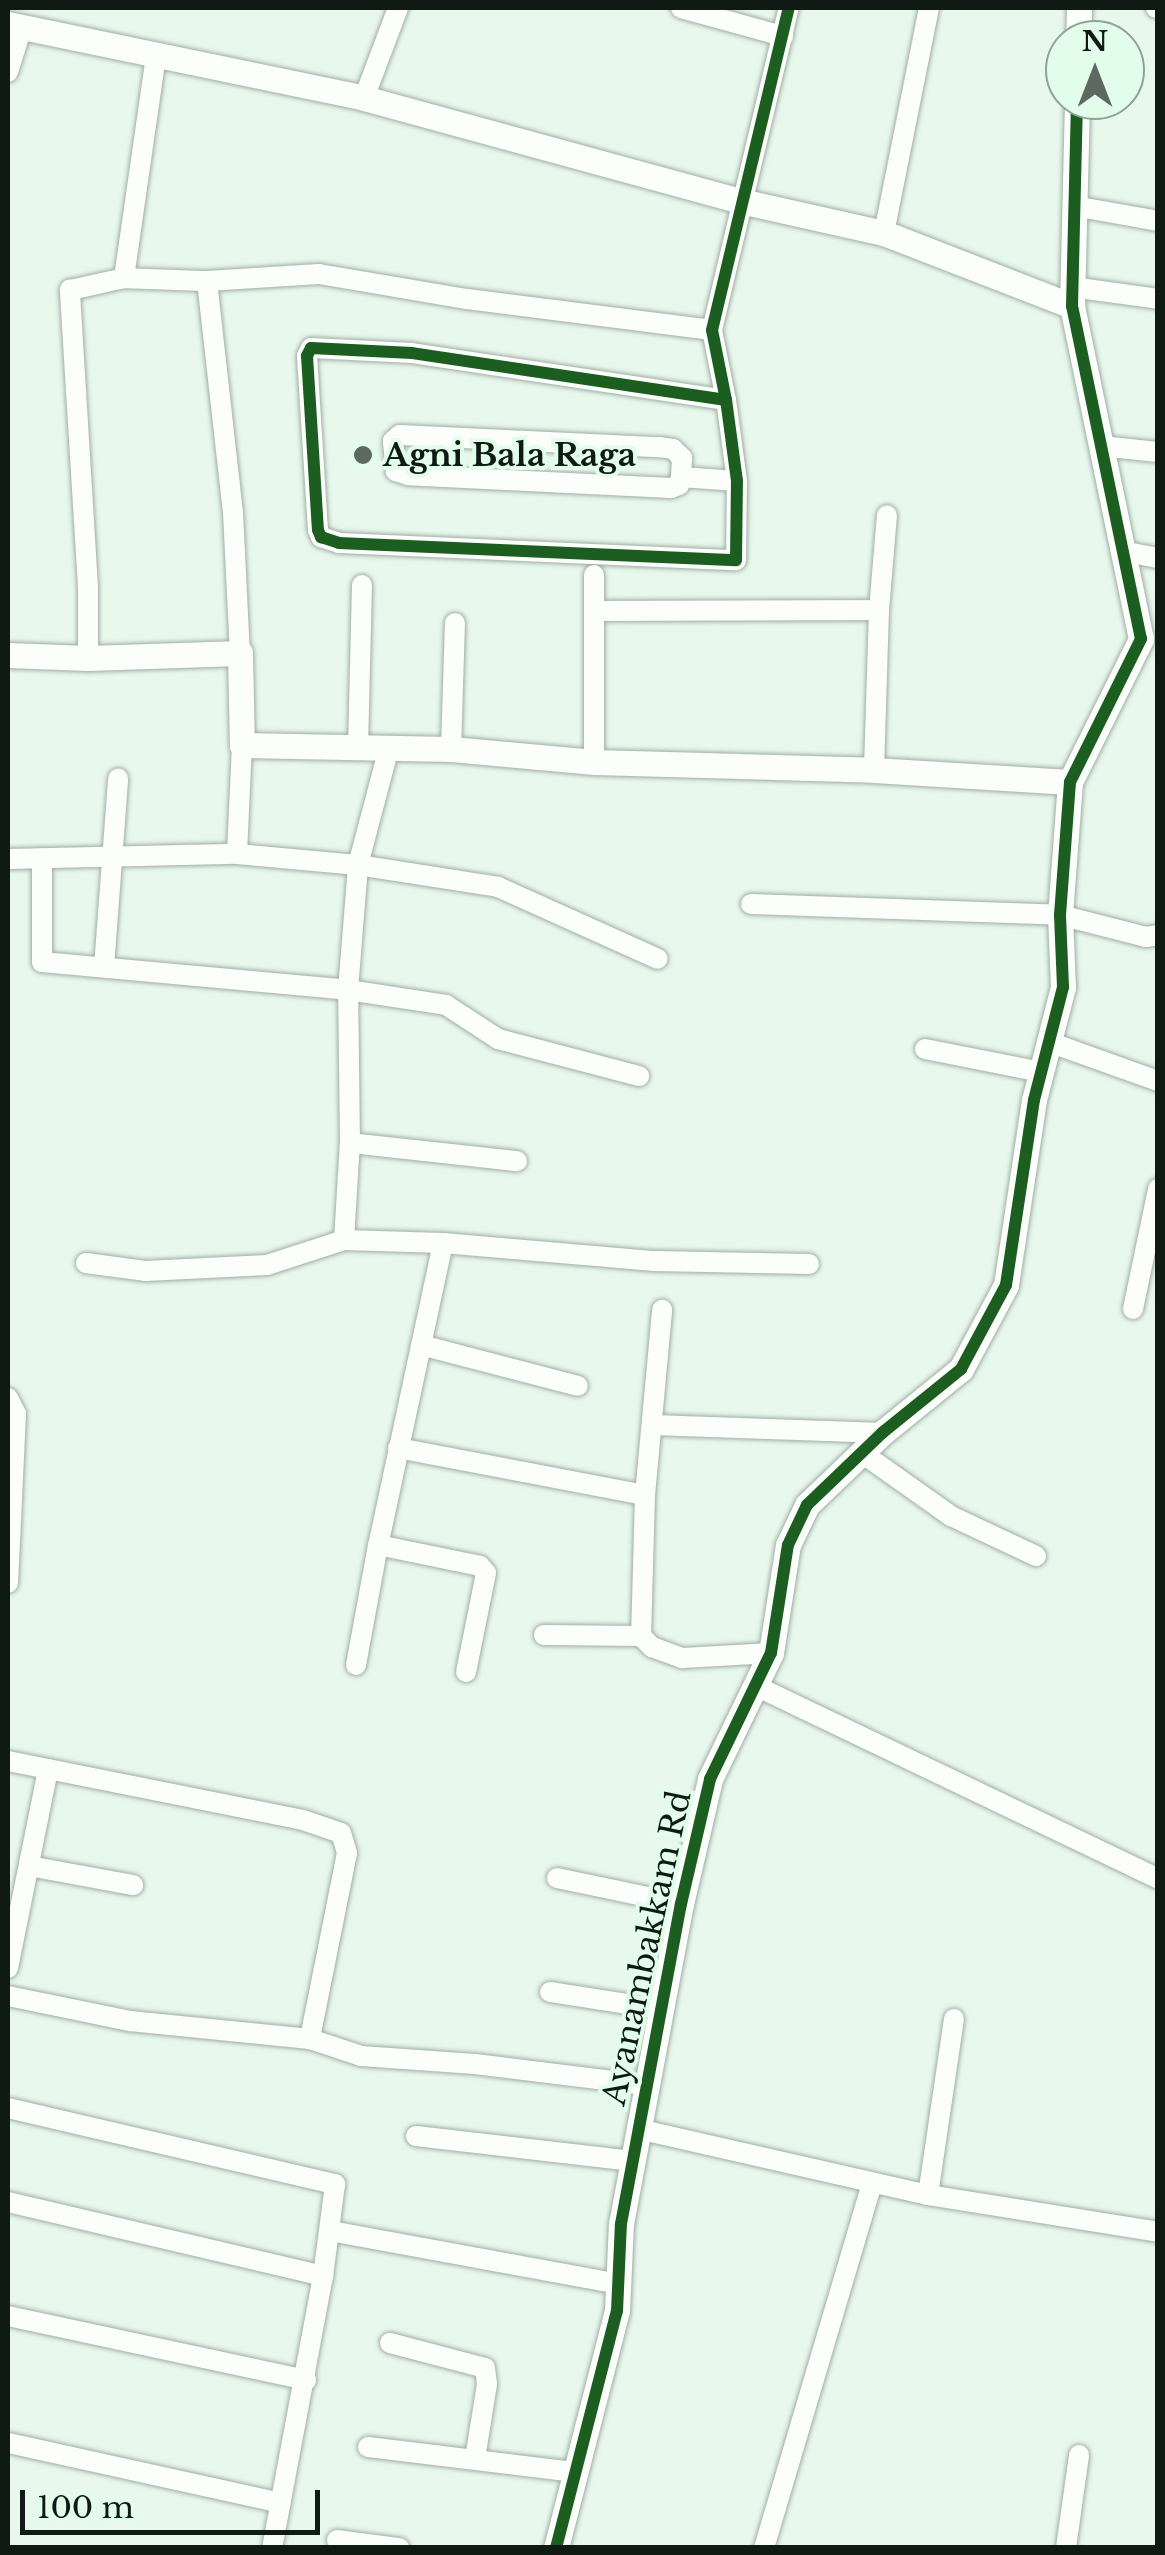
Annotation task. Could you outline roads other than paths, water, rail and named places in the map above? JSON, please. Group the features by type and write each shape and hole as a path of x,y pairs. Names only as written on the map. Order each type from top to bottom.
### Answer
{"street":[{"path":"364,98 398,8"},
{"path":"681,8 783,36"},
{"path":"726,400 412,353 312,348 307,356 320,538 339,543 736,560 737,481 726,400 712,330 789,8"},
{"path":"884,233 929,8"},
{"path":"8,72 14,25 364,98 745,202 884,233 1072,297 1158,299"},
{"path":"124,278 156,57"},
{"name":"Ayanambakkam Rd","path":"556,2548 617,2312 621,2224 681,1904 710,1779 771,1653 788,1546 806,1506 882,1433 961,1369 1006,1285 1041,1072 1064,988 1060,915 1070,782 1149,642 1122,551 1072,297 1076,120"},
{"path":"1074,206 1158,221"},
{"path":"88,658 88,587 70,290 124,278 207,281 319,274 466,299 712,330"},
{"path":"207,281 233,512 242,744 237,854"},
{"path":"400,435 659,447 673,450 682,458 681,476 679,485 670,488 408,475 396,471 393,442 400,435"},
{"path":"1101,446 1158,452"},
{"path":"681,476 737,481"},
{"path":"874,770 879,610 887,515"},
{"path":"1122,551 1158,558"},
{"path":"594,574 594,762"},
{"path":"358,748 362,585"},
{"path":"594,610 879,610"},
{"path":"451,749 454,623"},
{"path":"8,655 88,658 240,653"},
{"path":"242,744 451,749 594,762 874,770 1070,782"},
{"path":"344,1240 350,1143 348,990 358,866 389,748"},
{"path":"104,967 118,779"},
{"path":"8,859 237,854 498,886 658,959"},
{"path":"42,858 42,962 348,990 446,1005 498,1039 640,1076"},
{"path":"751,904 1060,915 1146,937 1158,935"},
{"path":"1049,1042 1158,1081"},
{"path":"925,1049 1041,1072"},
{"path":"350,1143 518,1161"},
{"path":"1133,1309 1157,1190"},
{"path":"86,1264 146,1271 267,1266 344,1240 443,1243 654,1262 809,1264"},
{"path":"356,1665 443,1243"},
{"path":"641,1636 645,1495 655,1425 662,1310"},
{"path":"421,1345 578,1386"},
{"path":"8,1398 16,1414 8,1583"},
{"path":"655,1425 882,1433"},
{"path":"398,1448 645,1495"},
{"path":"862,1454 951,1516 1036,1556"},
{"path":"378,1546 480,1566 486,1572 466,1672"},
{"path":"544,1635 641,1636 652,1647 682,1658 771,1653"},
{"path":"756,1686 1158,1879"},
{"path":"8,1761 304,1820 341,1833 347,1853 310,2040"},
{"path":"8,1968 48,1769"},
{"path":"29,1866 134,1885"},
{"path":"557,1878 681,1904"},
{"path":"550,1992 660,2009"},
{"path":"8,1996 130,2021 310,2040 361,2056 475,2064 647,2086"},
{"path":"928,2195 954,2019"},
{"path":"8,2108 335,2184 306,2380 272,2548"},
{"path":"638,2129 872,2184 1158,2232"},
{"path":"416,2136 633,2161"},
{"path":"764,2548 872,2184"},
{"path":"8,2202 322,2276"},
{"path":"330,2231 618,2284"},
{"path":"8,2316 306,2380"},
{"path":"390,2343 485,2368 487,2384 475,2460"},
{"path":"8,2443 280,2503"},
{"path":"368,2446 576,2472"},
{"path":"1066,2548 1079,2455"},
{"path":"338,2540 399,2548"}],"place":[{"name":"Agni Bala Raga","path":"363,455"}]}
